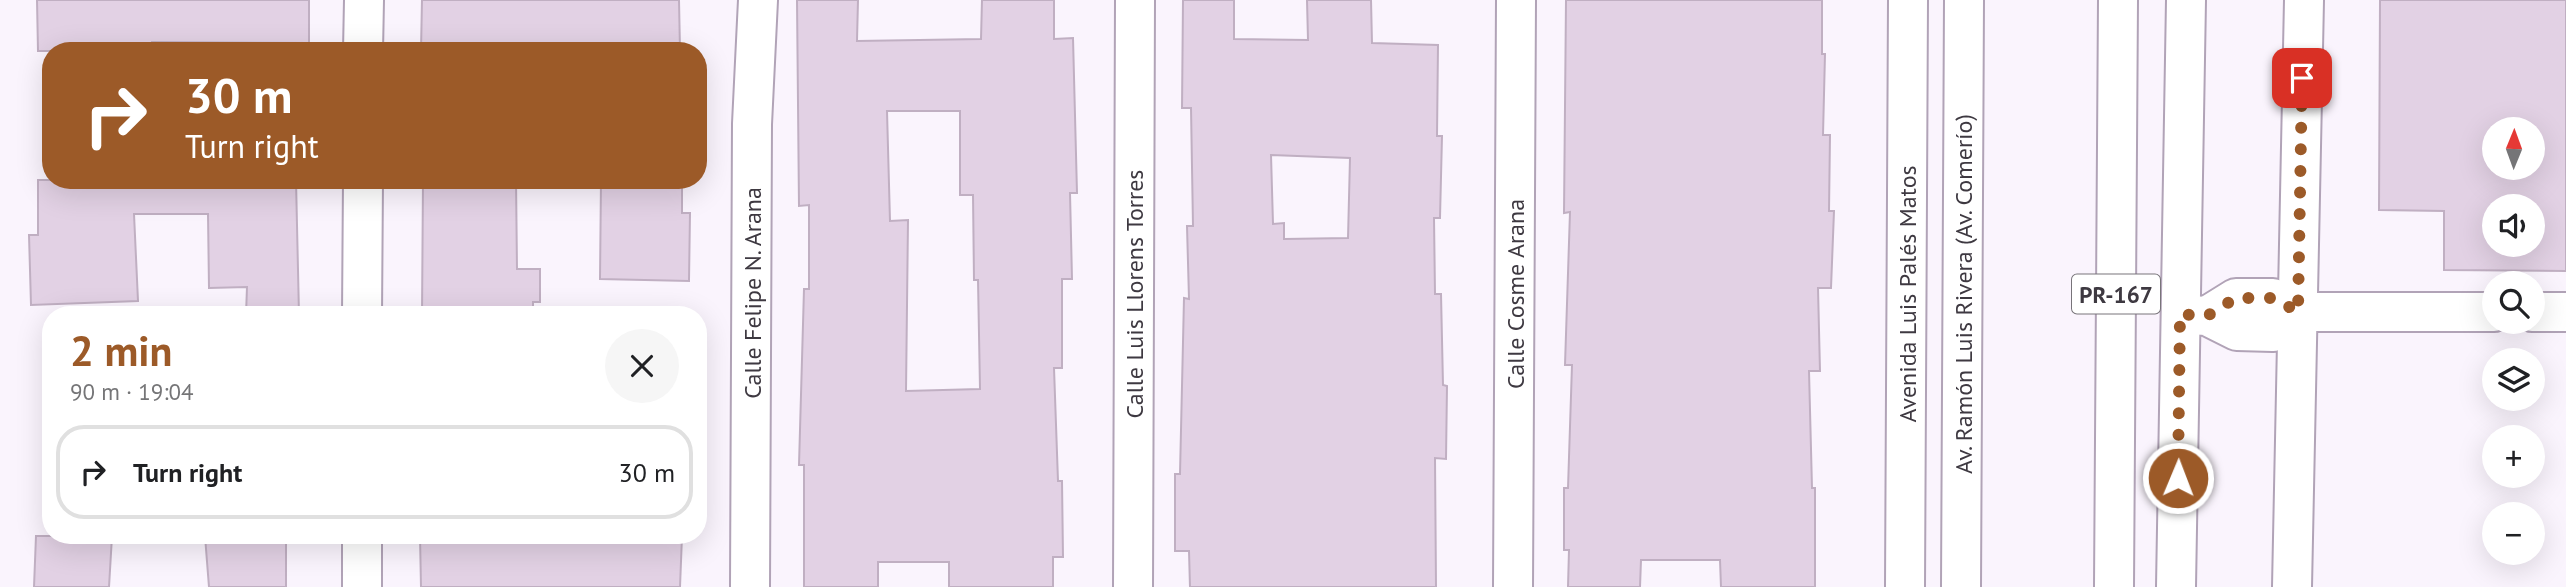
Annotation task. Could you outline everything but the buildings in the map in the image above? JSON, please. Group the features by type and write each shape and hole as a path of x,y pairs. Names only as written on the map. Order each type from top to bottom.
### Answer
{"street":[{"path":"363,0 363,42"},
{"name":"Calle Felipe N. Arana","path":"750,587 752,124 758,0"},
{"name":"Calle Luis Llorens Torres","path":"1133,587 1135,0"},
{"name":"Calle Cosme Arana","path":"1513,587 1516,0"},
{"name":"Avenida Luis Palés Matos","path":"1905,587 1908,0"},
{"name":"Av. Ramón Luis Rivera (Av. Comerío)","path":"1961,587 1964,0"},
{"name":"PR-167","path":"2114,587 2118,0"},
{"path":"2176,587 2194,315 2186,0"},
{"path":"2292,587 2304,0"},
{"path":"362,306 363,189"},
{"path":"2194,315 2236,298 2273,298 2298,312 2482,312"},
{"path":"2545,312 2566,312"},
{"path":"362,544 362,587"}],"route":[{"path":"2178,478 2180,314 2207,316 2236,298 2273,298 2298,312 2302,78"}]}
